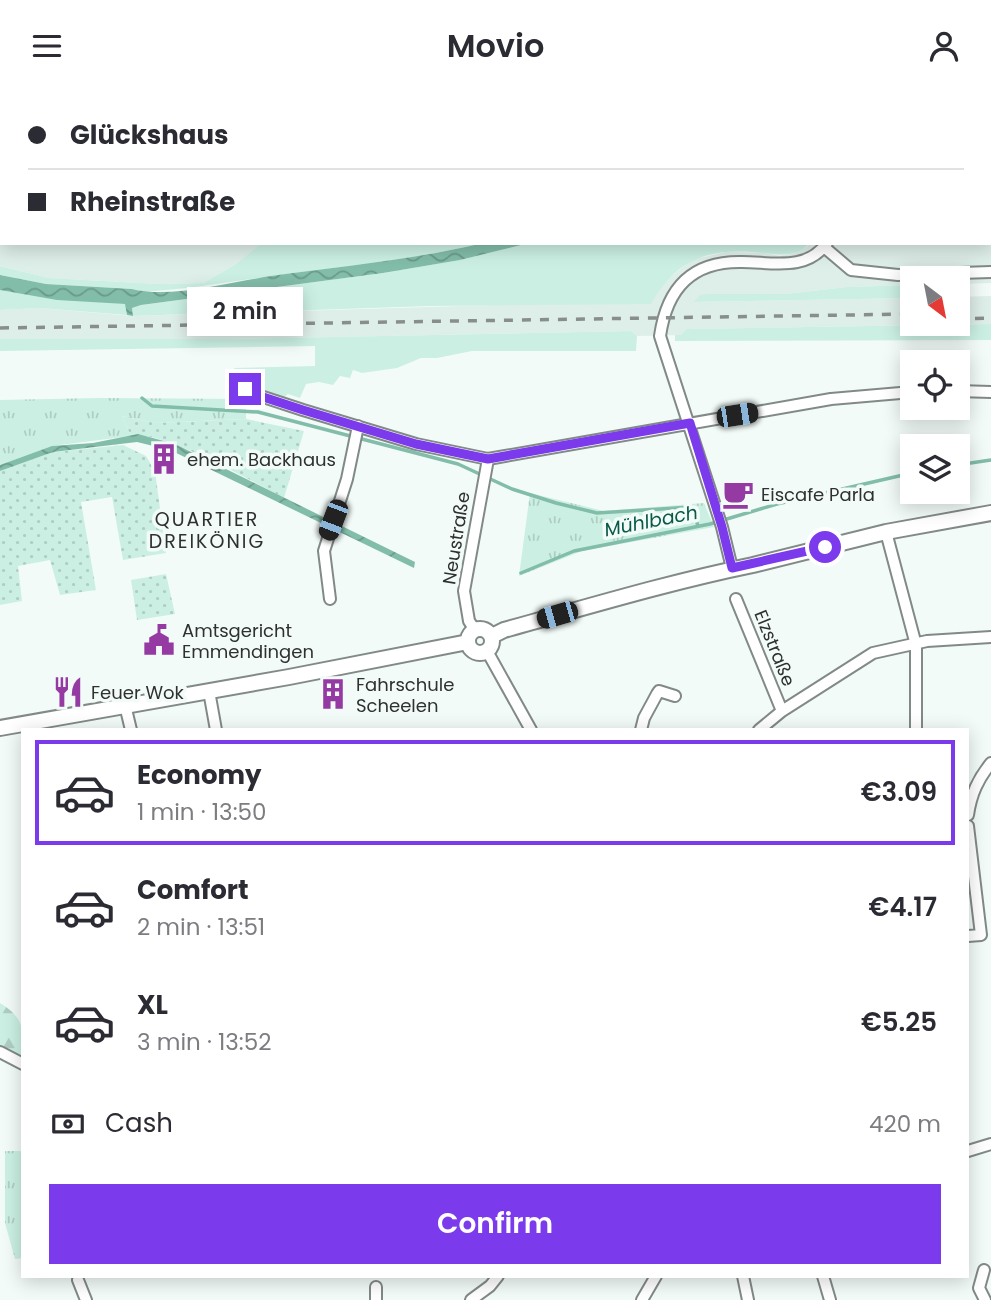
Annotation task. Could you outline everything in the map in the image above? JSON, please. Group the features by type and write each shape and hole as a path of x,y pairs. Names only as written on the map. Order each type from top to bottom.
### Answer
{"street":[{"path":"732,568 690,423 660,336 664,312 684,281 709,266 741,262 776,265 804,261 825,245 851,270 898,275 991,272"},
{"path":"245,389 416,444 487,461 831,399 900,393"},
{"path":"970,391 991,392"},
{"path":"330,599 324,551 347,479 358,426"},
{"name":"Neustraße","path":"472,636 464,591 487,461"},
{"path":"492,636 504,630 732,568 886,533 991,513"},
{"path":"886,533 916,645 916,728"},
{"name":"Elzstraße","path":"736,599 782,711"},
{"path":"0,728 208,691 472,636 486,630 492,636 492,644 487,651 475,652 472,636"},
{"path":"761,728 782,711 873,653 927,641 991,637"},
{"path":"487,651 530,728"},
{"path":"208,691 216,728"},
{"path":"642,728 659,691 675,696"},
{"path":"125,705 131,728"},
{"path":"969,809 979,778 991,762"},
{"path":"969,834 981,935 969,936"},
{"path":"0,1052 21,1063"},
{"path":"969,1151 991,1145"},
{"path":"984,1270 979,1288 985,1300"},
{"path":"471,1300 496,1278"},
{"path":"642,1300 655,1278"},
{"path":"743,1278 748,1300"},
{"path":"824,1278 830,1300"},
{"path":"78,1280 86,1300"},
{"path":"376,1287 376,1300"}],"shaded area":[{"path":"0,245 259,245 236,264 203,283 160,284 49,278 0,266"},
{"path":"808,245 991,245 991,283 970,284 970,266 900,266 900,285 847,287 785,294 707,294 695,302 900,298 900,325 686,329 681,335 637,336 631,331 227,339 0,339 0,310 40,308 133,316 495,305 662,284 691,260 726,252 780,256 792,254"},
{"path":"991,296 991,324 970,324 970,297"}],"green space":[{"path":"259,245 473,245 378,262 144,292 46,284 0,275 0,266 49,278 160,284 203,283 236,264"},
{"path":"521,245 808,245 800,251 788,254 728,252 698,259 672,275 651,304 431,306 133,316 132,308 141,305 383,273 460,260"},
{"path":"900,285 900,298 694,302 700,295 707,294 785,294 847,287"},
{"path":"0,290 57,299 126,304 127,315 40,308 0,310"},
{"path":"970,324 991,324 991,340 675,341 675,335 681,335 686,329 900,325 900,336 970,336"},
{"path":"631,331 637,336 636,351 472,351 437,358 421,358 397,368 362,373 353,370 350,378 340,376 333,385 319,382 306,384 300,398 288,394 282,399 248,385 234,368 315,366 315,346 0,351 0,339 227,339"},
{"path":"246,399 246,419 155,423 122,416 131,436 52,446 0,465 0,400"},
{"path":"122,416 155,423 246,419 304,431 284,498 184,448 163,440 131,436"},
{"path":"123,445 146,456 155,471 166,553 123,560 112,497 81,502 96,590 60,595 50,560 18,566 22,601 0,605 0,471 53,452"},
{"path":"530,493 604,511 704,503 714,527 582,551 519,576"},
{"path":"166,574 175,614 137,620 131,580"},
{"path":"0,1003 19,1020 21,1057 0,1046"},
{"path":"5,1151 21,1151 21,1258 15,1259 5,1223"}],"water":[{"path":"474,245 521,245 460,260 383,273 141,305 132,308 133,316 127,315 125,304 57,300 0,290 0,275 46,284 147,292 182,291"},
{"path":"138,434 175,444 415,562 414,568 170,450 137,442 53,452 0,471 0,465 52,446 93,443"}],"waterway":[{"path":"142,398 152,406 258,412 458,464 512,489 597,513 692,507 698,526"},
{"name":"Mühlbach","path":"970,463 991,460"},
{"name":"Mühlbach","path":"521,573 574,551 710,524 777,504 900,476"}],"railway":[{"path":"0,328 900,314"},
{"path":"970,319 991,318"}],"place":[{"name":"ehem. Backhaus","path":"164,459"},
{"name":"Eiscafe Parla","path":"738,494"},
{"name":"Amtsgericht Emmendingen","path":"159,640"},
{"name":"Feuer Wok","path":"68,692"},
{"name":"Fahrschule Scheelen","path":"333,694"}],"district":[{"name":"QUARTIER DREIKÖNIG","path":"207,530"}],"route":[{"path":"245,389 303,410 416,444 488,459 690,423 732,568 825,547"}]}
